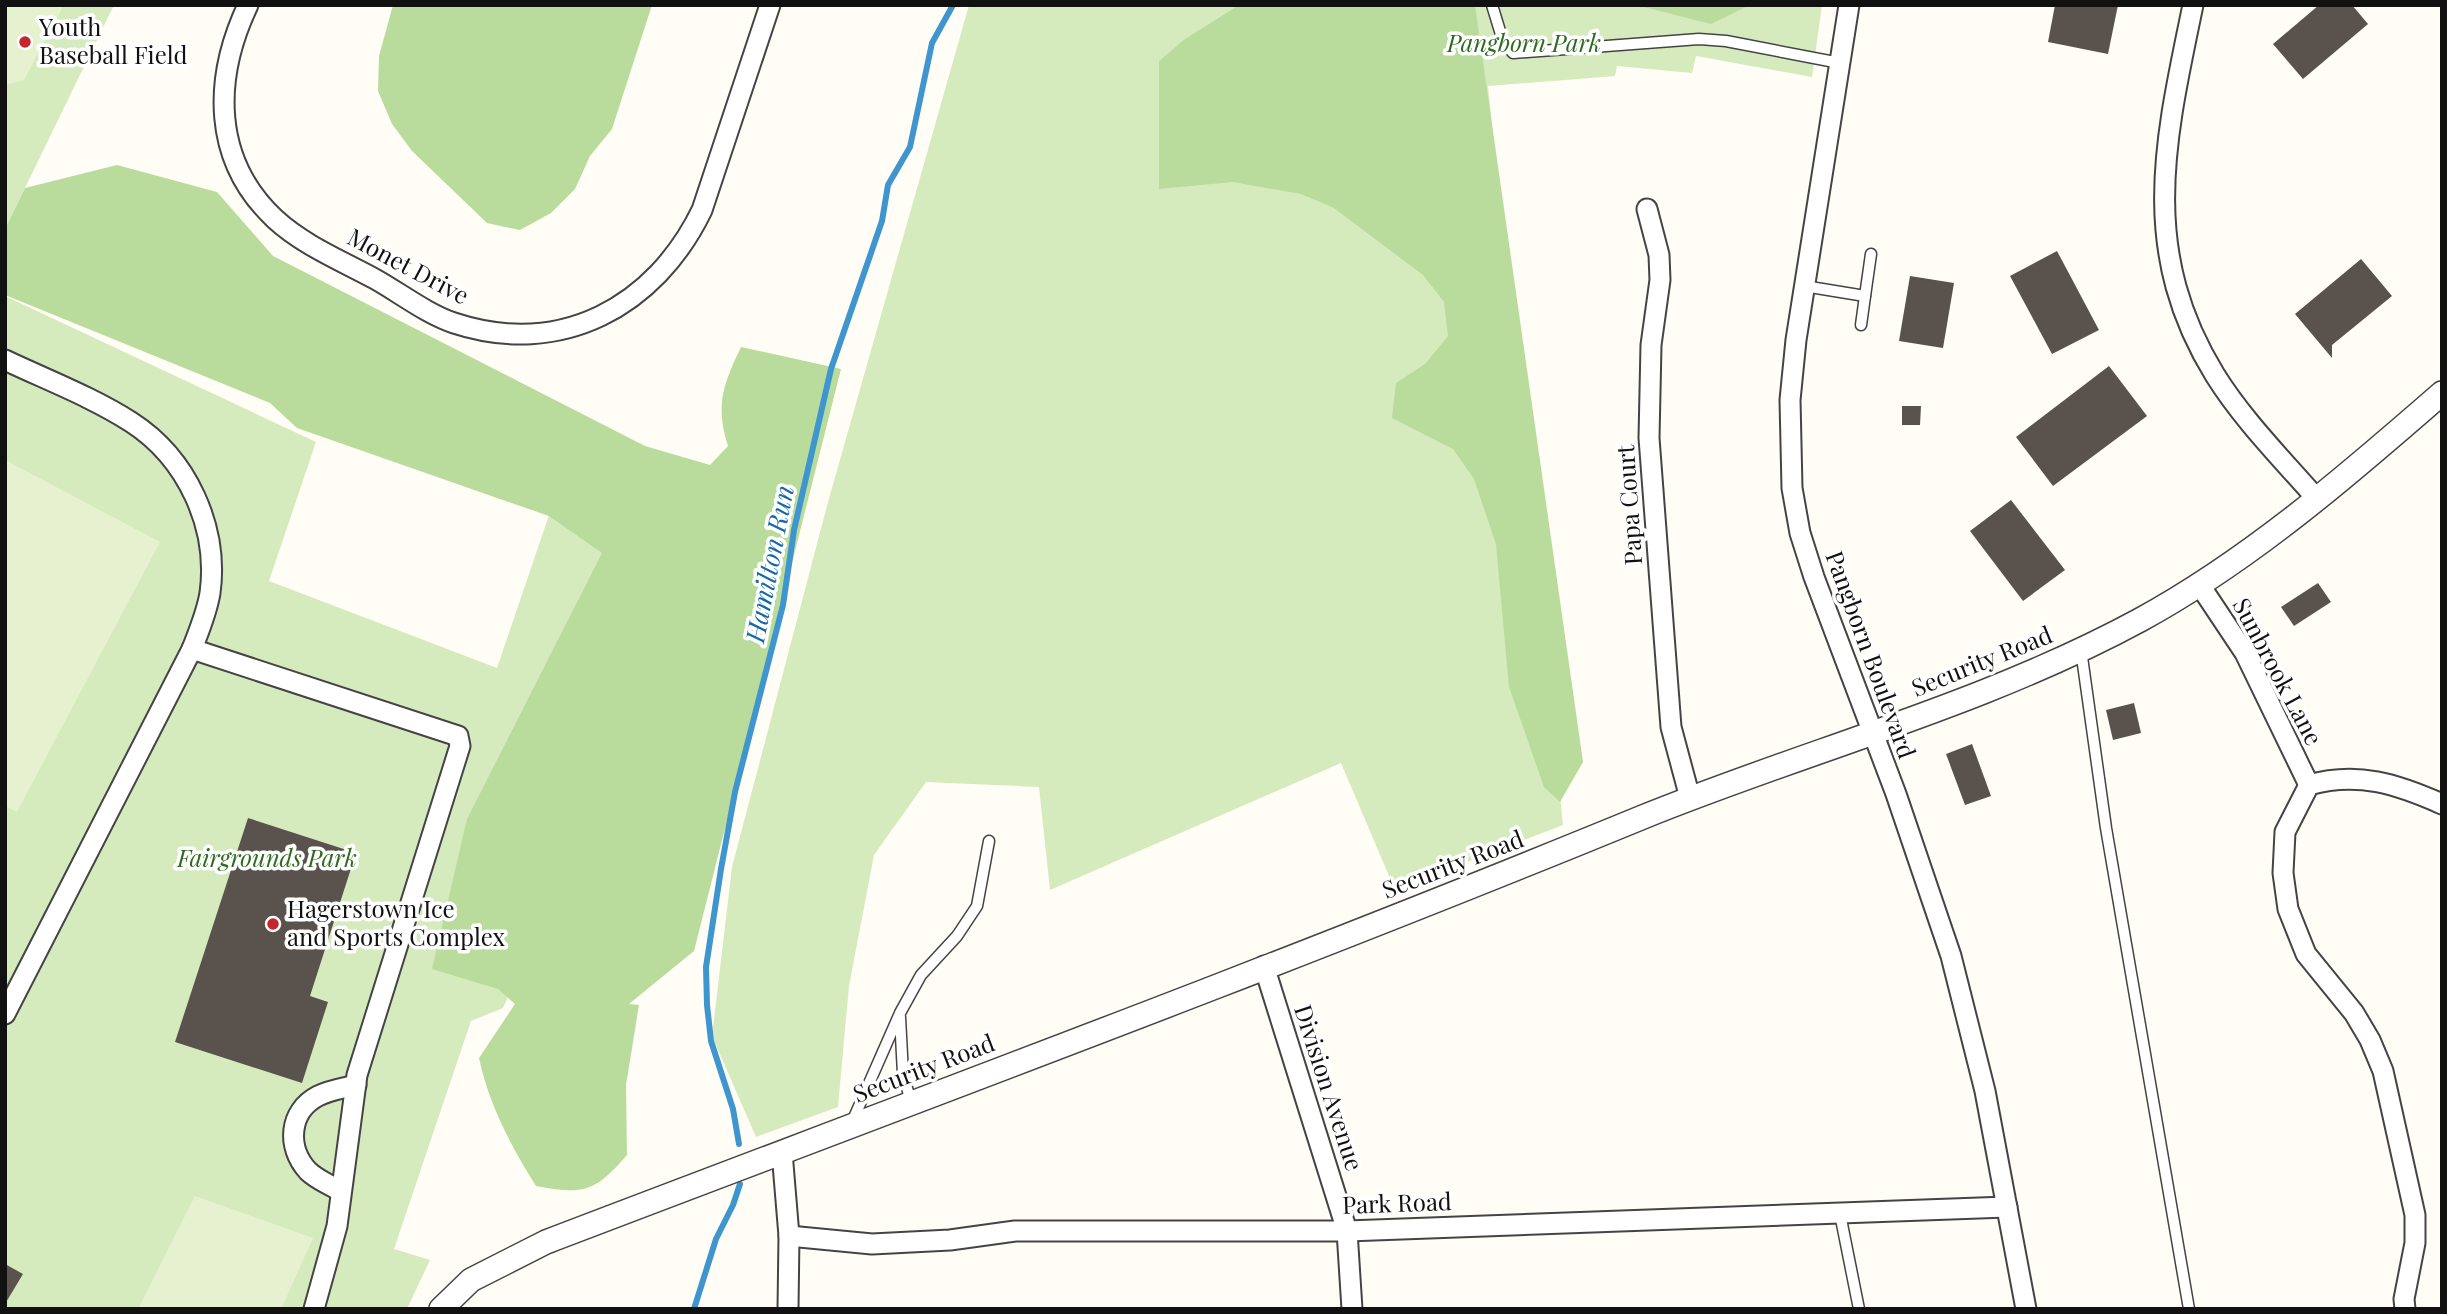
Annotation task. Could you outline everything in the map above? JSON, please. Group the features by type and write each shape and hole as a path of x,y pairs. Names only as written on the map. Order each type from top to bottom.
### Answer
{"street":[{"name":"Monet Drive","path":"248,5 227,60 223,91 229,141 239,169 255,197 276,220 300,238 452,322 492,332 521,333 587,323 621,307 645,289 668,266 688,240 702,209 770,5"},
{"name":"Pangborn Boulevard","path":"1849,5 1804,286 1790,400 1792,488 1800,533 1814,578 1896,794 1951,956 1986,1091 2026,1309"},
{"path":"2193,5 2174,96 2164,177 2165,239 2172,281 2187,323 2216,377 2316,498"},
{"name":"Papa Court","path":"1647,209 1659,255 1661,280 1651,345 1649,438 1671,727 1690,798"},
{"path":"5,360 132,423 170,456 184,477 206,524 211,570 210,594 192,649 5,1014"},
{"name":"Security Road","path":"441,1309 471,1280 505,1260 1690,798 1872,733 2081,649 2199,584 2316,498 2442,393"},
{"name":"Sunbrook Lane","path":"2199,584 2245,653 2309,785"},
{"path":"192,649 458,737 460,746 356,1085 337,1226 314,1309"},
{"name":"Sunbrook Lane","path":"2405,1309 2404,1299 2415,1242 2415,1215 2383,1071 2370,1040 2354,1013 2306,954 2288,909 2283,873 2285,832 2309,785 2333,778 2389,782 2442,804"},
{"name":"Division Avenue","path":"1264,966 1348,1231 1352,1309"},
{"path":"340,1191 309,1172 296,1155 292,1141 295,1121 305,1104 320,1095 356,1085"},
{"path":"782,1152 789,1236 788,1309"},
{"name":"Park Road","path":"789,1236 872,1244 950,1240 1015,1231 1348,1231 2007,1208"}],"lane":[{"path":"1492,5 1503,41 1513,53 1699,39 1726,41 1840,63"},
{"path":"1861,325 1871,254"},
{"path":"1804,286 1865,296"},
{"path":"2081,649 2106,828 2189,1309"},
{"path":"850,1126 900,1013 920,975 957,936 977,906 989,841"},
{"path":"900,1013 903,1074 911,1102"},
{"path":"1840,1214 1859,1309"}],"green space":[{"path":"5,5 114,5 5,229"},
{"name":"Youth Baseball Field","path":"5,5 64,5 24,80 5,85"},
{"path":"393,5 652,5 612,129 590,156 575,189 551,213 520,230 487,223 412,151 392,124 378,91 379,56"},
{"name":"Pangborn Park","path":"969,5 1822,5 1812,77 1696,56 1692,73 1617,66 1615,76 1488,86 1563,825 1395,890 1341,763 1050,890 1039,787 926,782 874,855 849,986 838,1107 756,1137 712,1036 732,867 828,502"},
{"path":"1239,5 1475,5 1583,762 1560,802 1544,787 1509,687 1496,544 1474,479 1453,449 1392,418 1396,383 1425,364 1448,336 1444,302 1423,275 1334,208 1301,194 1233,182 1159,189 1159,61 1185,39"},
{"path":"1636,5 1750,5 1711,24"},
{"path":"117,165 217,192 273,256 645,446 710,465 728,446 722,419 723,395 741,347 841,369 694,951 629,1004 639,1005 626,1085 627,1155 606,1177 588,1188 566,1190 536,1186 502,1125 479,1058 515,1004 498,989 432,969 467,819 602,553 549,516 297,428 270,403 5,295 5,229 25,188"},
{"name":"Fairgrounds Park","path":"5,296 316,442 269,581 497,668 563,474 717,531 503,1008 471,1021 394,1249 430,1260 407,1309 5,1309"},
{"path":"5,460 160,542 17,812 5,806"},
{"path":"195,1196 313,1238 281,1309 138,1309"}],"building":[{"path":"2055,5 2118,5 2108,54 2048,42"},
{"path":"2319,5 2352,5 2368,24 2303,79 2273,44"},
{"path":"2057,251 2099,330 2052,354 2010,276"},
{"path":"2361,259 2392,296 2332,345 2332,358 2295,314"},
{"path":"1910,276 1954,283 1943,348 1899,341"},
{"path":"2109,366 2147,416 2053,486 2016,437"},
{"path":"1902,406 1921,406 1920,425 1902,425"},
{"path":"2011,500 2065,570 2023,601 1970,531"},
{"path":"2318,583 2331,602 2294,626 2281,607"},
{"path":"2134,703 2141,733 2113,740 2106,710"},
{"path":"1972,744 1991,796 1965,805 1946,754"},
{"name":"Hagerstown Ice and Sports Complex","path":"248,818 356,853 310,996 328,1002 302,1083 175,1042"},
{"path":"5,1264 23,1274 5,1304"}],"waterway":[{"name":"Hamilton Run","path":"739,1144 733,1109 711,1041 706,967 735,792 783,605 794,530 831,369 882,221 888,185 910,147 932,43 953,5"},
{"name":"Hamilton Run","path":"694,1309 716,1239 740,1184"}],"place":[{"name":"Youth Baseball Field","path":"25,42"},
{"name":"Hagerstown Ice and Sports Complex","path":"273,924"}]}
